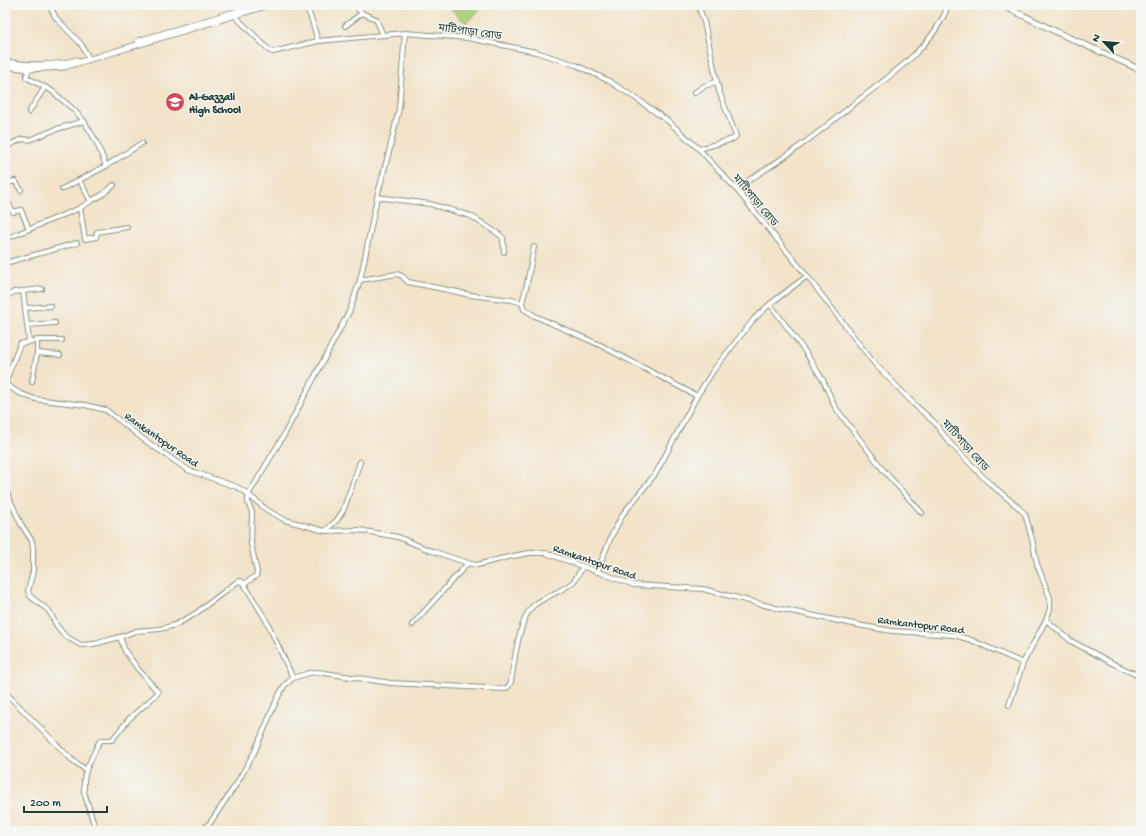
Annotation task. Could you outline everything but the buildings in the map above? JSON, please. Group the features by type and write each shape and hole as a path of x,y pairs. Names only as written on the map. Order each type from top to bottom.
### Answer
{"main road":[{"path":"5,62 48,66 67,63 258,5"},
{"path":"5,66 29,69 64,67 269,5"},
{"path":"1002,5 1012,7 1061,34 1141,70"}],"street":[{"path":"49,5 56,18 81,44 88,56"},
{"path":"305,5 314,24 318,41"},
{"path":"354,5 362,12 376,20 383,35"},
{"path":"698,5 704,22 716,82 736,136 733,139 699,149"},
{"path":"736,189 797,148 893,73 924,44 945,14 948,5"},
{"path":"345,26 362,12"},
{"name":"মাটিপাড়া রোড","path":"234,16 270,51 273,52 318,41 405,33 468,38 536,52 576,65 609,81 668,121 699,149 736,189 807,276 874,363 916,406 934,422 950,443 988,482 1025,514 1037,564 1050,598 1050,609 1046,620 1022,663 1009,705"},
{"path":"244,584 256,576 257,572 251,544 252,512 248,503 248,495 284,435 333,343 350,310 360,280 377,196 399,109 405,33"},
{"path":"29,69 26,76 52,91 84,120 96,141 106,166"},
{"path":"694,93 704,86 716,82"},
{"path":"29,112 45,87"},
{"path":"5,147 22,138 29,140 84,120"},
{"path":"62,189 106,166 142,143"},
{"path":"5,177 8,183 14,181 21,190"},
{"path":"79,180 91,201"},
{"path":"5,239 80,208 114,186"},
{"path":"377,196 430,204 471,216 503,238 504,252"},
{"path":"9,204 13,212 21,210 29,229"},
{"path":"80,208 85,239 96,237 97,232 127,227"},
{"path":"5,263 77,243"},
{"path":"534,247 522,303 524,309 535,316 600,345 696,396"},
{"path":"360,280 397,274 402,276 408,282 470,295 512,300 522,303"},
{"path":"597,572 611,537 623,514 656,473 696,396 754,319 770,304 807,276"},
{"path":"5,297 14,292 42,289"},
{"path":"23,291 28,341"},
{"path":"770,304 804,350 823,380 835,407 884,471 922,512"},
{"path":"25,308 51,306"},
{"path":"27,325 55,322"},
{"path":"32,382 37,353 37,340"},
{"path":"5,384 20,344 37,340 62,340"},
{"path":"37,353 60,355"},
{"name":"Ramkantopur Road","path":"5,384 19,393 35,399 85,405 106,410 143,439 188,470 237,487 276,516 325,531 360,530 398,537 467,564 477,565 508,557 546,553 634,585 703,588 776,608 863,626 892,631 954,635 971,640 1022,663"},
{"path":"325,531 337,520 343,511 360,462"},
{"path":"5,489 21,524 32,541 32,571 28,591 30,596 50,611 57,626 65,636 81,645 94,644 136,631 160,629 174,625 194,614 237,582 241,581 266,620 293,678"},
{"path":"412,625 467,564"},
{"path":"201,831 210,823 236,783 254,752 278,697 284,686 293,678 318,672 391,682 504,689 508,687 510,682 518,642 528,613 533,606 543,599 571,583 583,566"},
{"path":"1046,620 1071,641 1141,677"},
{"path":"96,831 83,788 86,770 98,742 102,740 112,740 129,719 158,692 125,651 120,637"},
{"path":"5,692 71,758 86,770"}],"green space":[{"path":"447,5 484,5 466,23"}],"place":[{"name":"Al-Gazzali High School","path":"175,102"}]}
